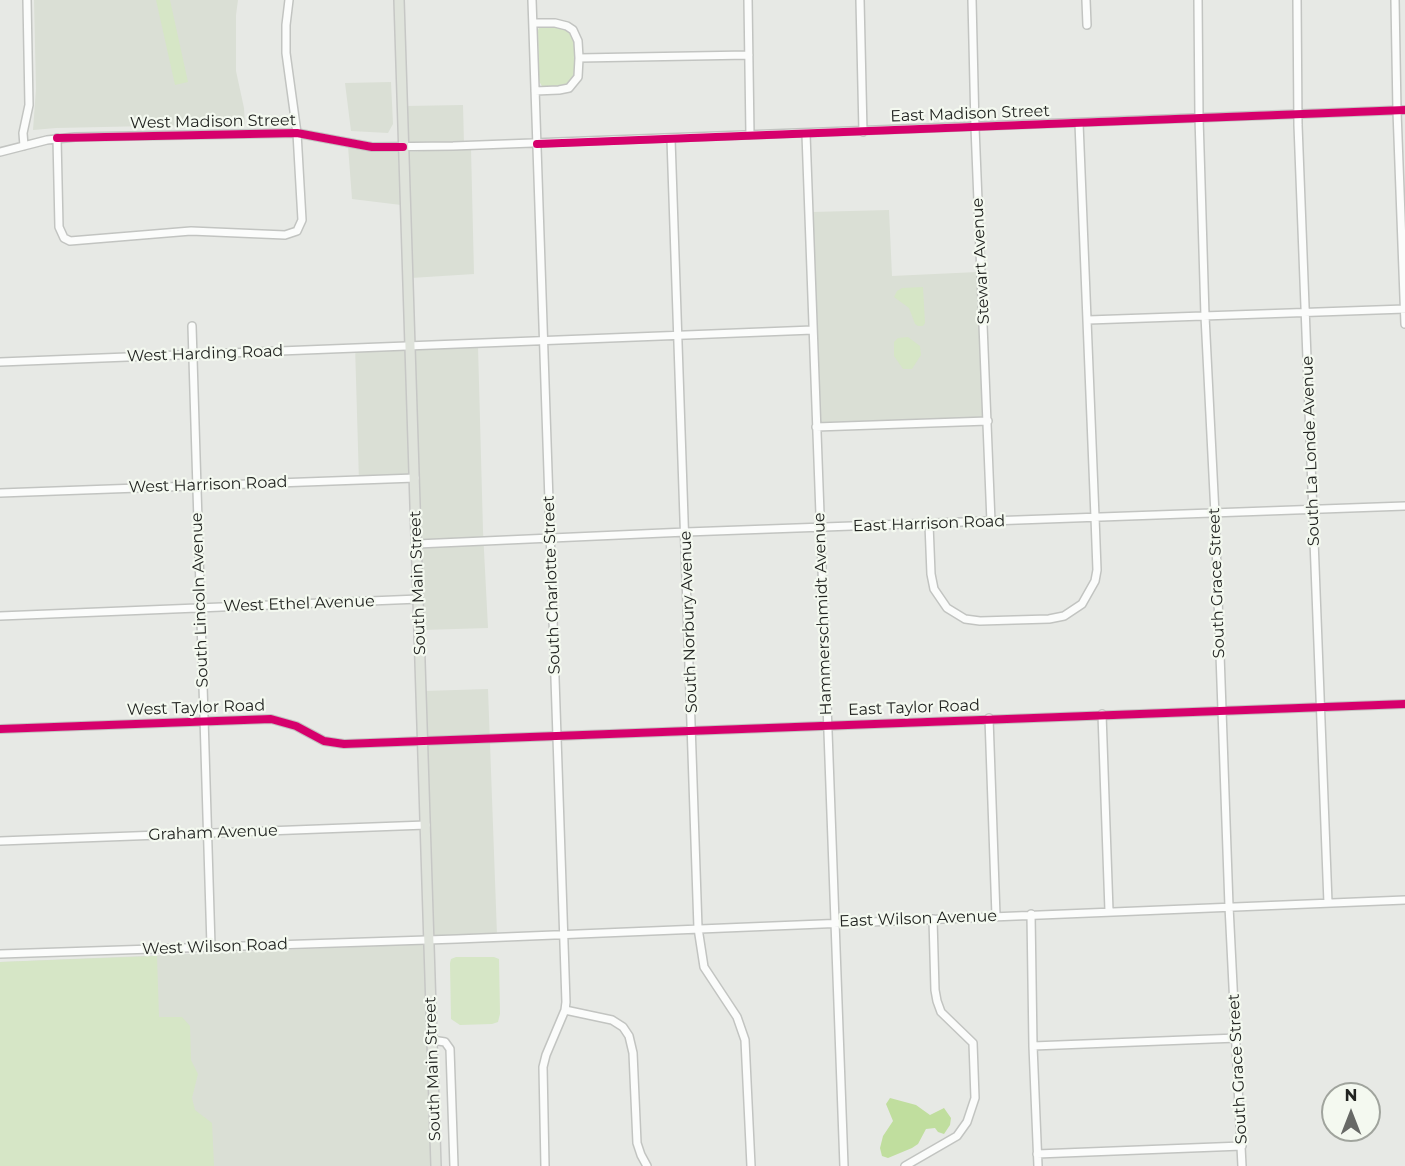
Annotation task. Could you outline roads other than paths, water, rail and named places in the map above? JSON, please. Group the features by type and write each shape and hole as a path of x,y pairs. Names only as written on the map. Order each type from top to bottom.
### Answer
{"main road":[{"name":"South Main Street","path":"399,0 436,1166"}],"street":[{"path":"0,152 24,146 23,133 29,105 27,0"},
{"path":"57,138 59,227 63,235 73,242 161,233 221,231 285,235 297,231 302,220 297,133 286,53 289,0"},
{"name":"South Charlotte Street","path":"532,0 565,1010 546,1054 543,1067 545,1166"},
{"path":"748,0 750,135"},
{"path":"860,0 863,132"},
{"name":"Stewart Avenue","path":"972,0 991,522"},
{"path":"1086,0 1087,25"},
{"name":"South Grace Street","path":"1198,0 1198,117 1204,316 1215,514 1229,906 1242,1166"},
{"name":"South La Londe Avenue","path":"1297,0 1298,114 1328,903"},
{"path":"1395,0 1401,110 1405,324"},
{"path":"533,23 555,23 573,30 578,41 579,58 578,77 569,88 535,91"},
{"path":"579,58 749,55"},
{"name":"East Madison Street","path":"403,147 863,132 1401,110"},
{"path":"929,524 932,582 937,595 947,608 959,616 980,621 1049,619 1072,612 1082,604 1092,590 1097,570 1079,123"},
{"name":"West Madison Street","path":"24,146 57,138 297,133 372,147 403,147"},
{"name":"Hammerschmidt Avenue","path":"806,134 844,1166"},
{"name":"South Norbury Avenue","path":"671,139 698,928 704,967 737,1017 745,1040 751,1166"},
{"path":"1088,320 1405,309"},
{"name":"South Lincoln Avenue","path":"192,326 211,946"},
{"name":"West Harding Road","path":"0,362 813,330"},
{"path":"816,428 988,421"},
{"name":"West Harrison Road","path":"0,493 415,478"},
{"name":"East Harrison Road","path":"417,544 1405,506"},
{"name":"West Ethel Avenue","path":"0,616 419,599"},
{"name":"East Taylor Road","path":"423,740 1405,704"},
{"path":"1102,714 1109,911"},
{"path":"989,718 996,916"},
{"name":"West Taylor Road","path":"0,729 271,719 296,726 316,738 338,744 423,740"},
{"name":"Graham Avenue","path":"0,841 426,825"},
{"name":"East Wilson Avenue","path":"430,939 1405,900"},
{"path":"1031,914 1038,1166"},
{"path":"905,1166 957,1136 967,1122 975,1098 973,1043 941,1012 937,1001 933,919"},
{"name":"West Wilson Road","path":"0,954 430,939"},
{"path":"565,1010 612,1020 623,1027 629,1036 633,1053 637,1143 647,1166"},
{"path":"1033,1046 1237,1038"},
{"path":"432,1040 445,1042 450,1049 454,1166"},
{"path":"1037,1154 1242,1146"}]}
